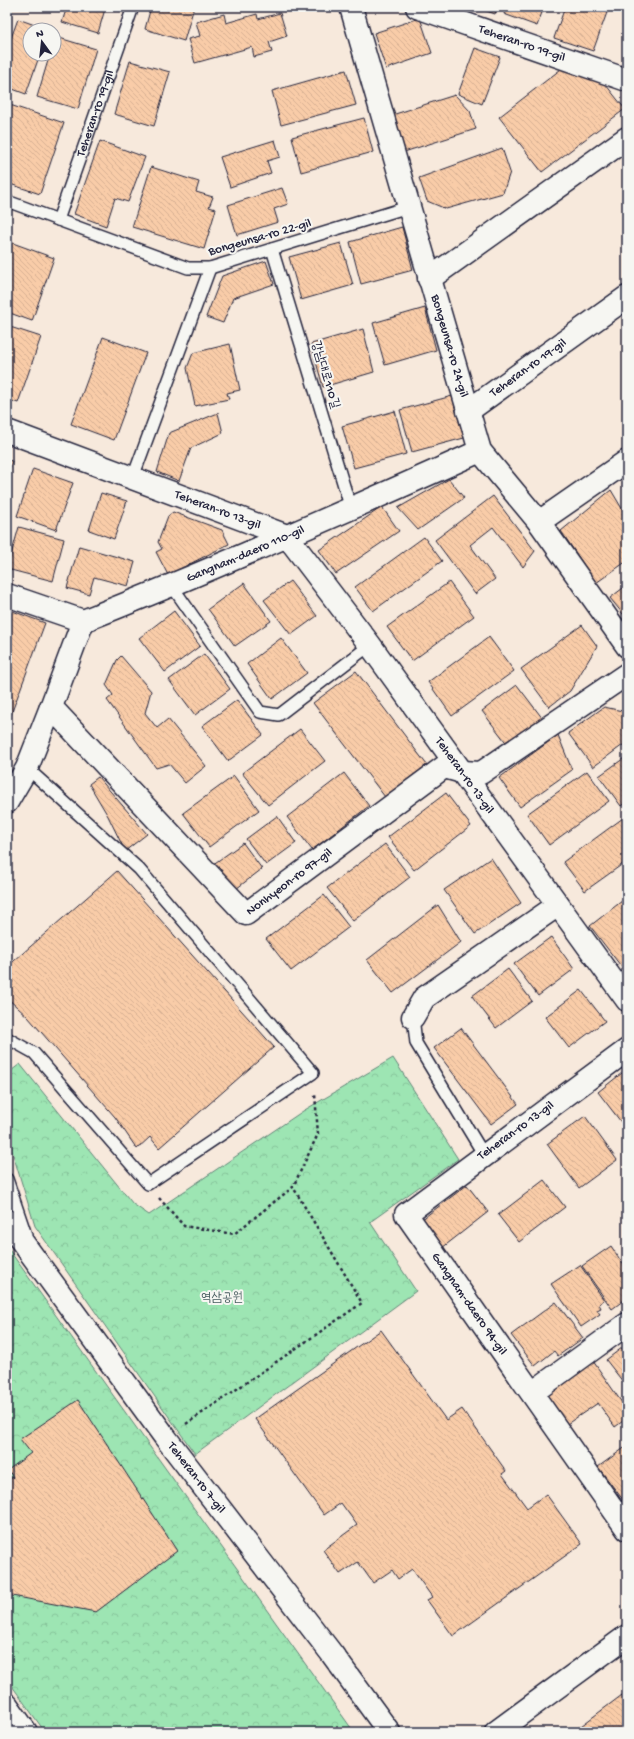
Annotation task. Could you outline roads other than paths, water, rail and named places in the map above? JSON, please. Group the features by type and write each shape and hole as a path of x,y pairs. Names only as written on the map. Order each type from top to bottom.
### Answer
{"street":[{"name":"Bongeunsa-ro 24-gil","path":"351,7 480,451 539,522 627,646"},
{"name":"Teheran-ro 19-gil","path":"417,7 627,80"},
{"path":"429,279 627,138"},
{"name":"Teheran-ro 19-gil","path":"468,411 627,297"},
{"name":"Teheran-ro 13-gil","path":"7,431 132,480 287,536 370,645 627,1000"},
{"name":"Gangnam-daero 110-gil","path":"83,621 172,586 351,509 480,451"},
{"path":"539,522 627,461"},
{"path":"7,595 83,621 27,768 7,802"},
{"name":"Nonhyeon-ro 97-gil","path":"51,707 246,914 444,767 462,772 481,773 627,674"},
{"path":"413,1017 424,998 558,905"},
{"name":"Teheran-ro 13-gil","path":"406,1214 627,1050"},
{"name":"Gangnam-daero 94-gil","path":"406,1214 627,1529"},
{"name":"Teheran-ro 7-gil","path":"7,1221 165,1437 332,1654 389,1732"},
{"path":"532,1393 627,1324"},
{"path":"496,1732 627,1636"},
{"path":"7,1705 26,1732"}],"lane":[{"name":"Teheran-ro 19-gil","path":"58,220 133,7"},
{"name":"Bongeunsa-ro 22-gil","path":"7,201 188,268 210,268 408,207"},
{"name":"강남대로110길","path":"272,249 351,509"},
{"path":"132,480 210,268"},
{"path":"172,586 260,712 279,715 370,645"},
{"path":"7,1038 34,1053 148,1184 313,1074 139,869 27,768"},
{"path":"413,1017 416,1043 484,1155"},
{"path":"7,1179 33,1257"}],"park label":[{"name":"역삼공원","path":"222,1298"}]}
